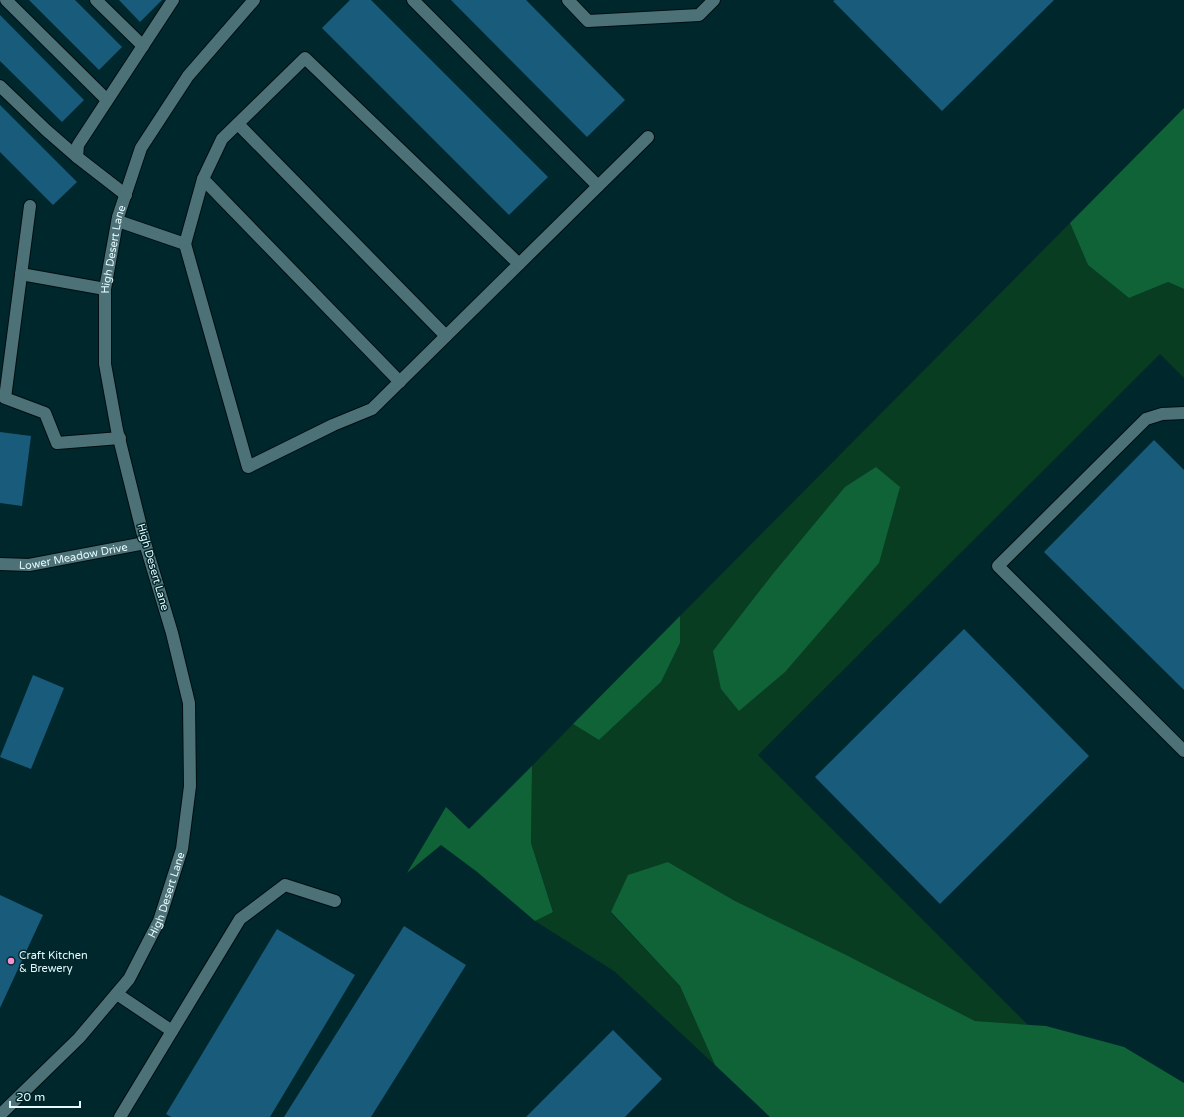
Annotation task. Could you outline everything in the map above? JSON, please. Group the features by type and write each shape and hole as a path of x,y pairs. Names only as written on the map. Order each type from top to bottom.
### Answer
{"street":[{"path":"6,0 107,100"},
{"path":"96,0 142,46"},
{"path":"77,157 78,145 173,0"},
{"name":"High Desert Lane","path":"0,1115 79,1038 129,979 159,921 182,849 190,786 189,703 172,633 145,543 104,364 105,289 118,221 140,148 188,76 254,0"},
{"path":"413,0 598,186"},
{"path":"568,0 588,21 699,15 714,0"},
{"path":"519,264 305,58 222,139 203,178 185,244 248,467 333,425 372,409 648,137"},
{"path":"0,86 77,157 126,195"},
{"path":"238,124 446,336"},
{"path":"203,178 400,382"},
{"path":"30,206 5,398 45,413 57,443 120,438"},
{"path":"118,221 185,244"},
{"path":"21,274 105,289"},
{"path":"1184,413 1162,414 1146,420 998,566 1184,751"},
{"name":"Lower Meadow Drive","path":"0,564 29,565 145,543"},
{"path":"120,1117 240,919 285,885 335,901"},
{"path":"117,994 172,1031"}],"green space":[{"path":"1184,108 1184,289 1168,282 1129,298 1088,265 1070,223"},
{"path":"1070,223 1088,265 1129,298 1168,282 1184,289 1184,378 1160,354 758,755 1028,1025 975,1021 735,901 668,862 611,913 680,986 715,1065 614,971 535,921 553,911 531,843 532,766 573,724 599,740 661,682 680,643 680,616"},
{"path":"876,467 900,487 879,563 785,672 739,711 721,689 713,651 772,575 845,487"},
{"path":"680,616 680,643 661,682 599,740 573,724"},
{"path":"532,766 531,843 553,912 535,921 476,871 441,845 407,873 446,807 469,829"},
{"path":"668,862 735,901 846,955 975,1021 1046,1026 1124,1047 1184,1083 1184,1117 770,1117 715,1065 680,986 611,912 628,875"}],"building":[{"path":"29,0 75,0 122,47 99,70"},
{"path":"119,0 162,0 140,22"},
{"path":"350,0 371,0 548,177 509,215 322,28"},
{"path":"451,0 526,0 625,100 587,137"},
{"path":"1054,0 942,111 833,1"},
{"path":"0,15 84,100 62,122 0,61"},
{"path":"0,105 77,182 53,205 0,152"},
{"path":"0,432 31,436 22,506 0,503"},
{"path":"1154,440 1184,470 1184,690 1044,552"},
{"path":"964,629 1089,756 940,904 815,777"},
{"path":"33,675 64,688 31,769 0,757"},
{"name":"Craft Kitchen & Brewery","path":"0,895 43,915 0,1008"},
{"path":"404,926 466,965 371,1117 284,1117"},
{"path":"277,929 355,975 270,1117 171,1117 166,1114"},
{"path":"613,1030 662,1079 625,1117 526,1117"}],"place":[{"name":"Craft Kitchen & Brewery","path":"11,961"}]}
